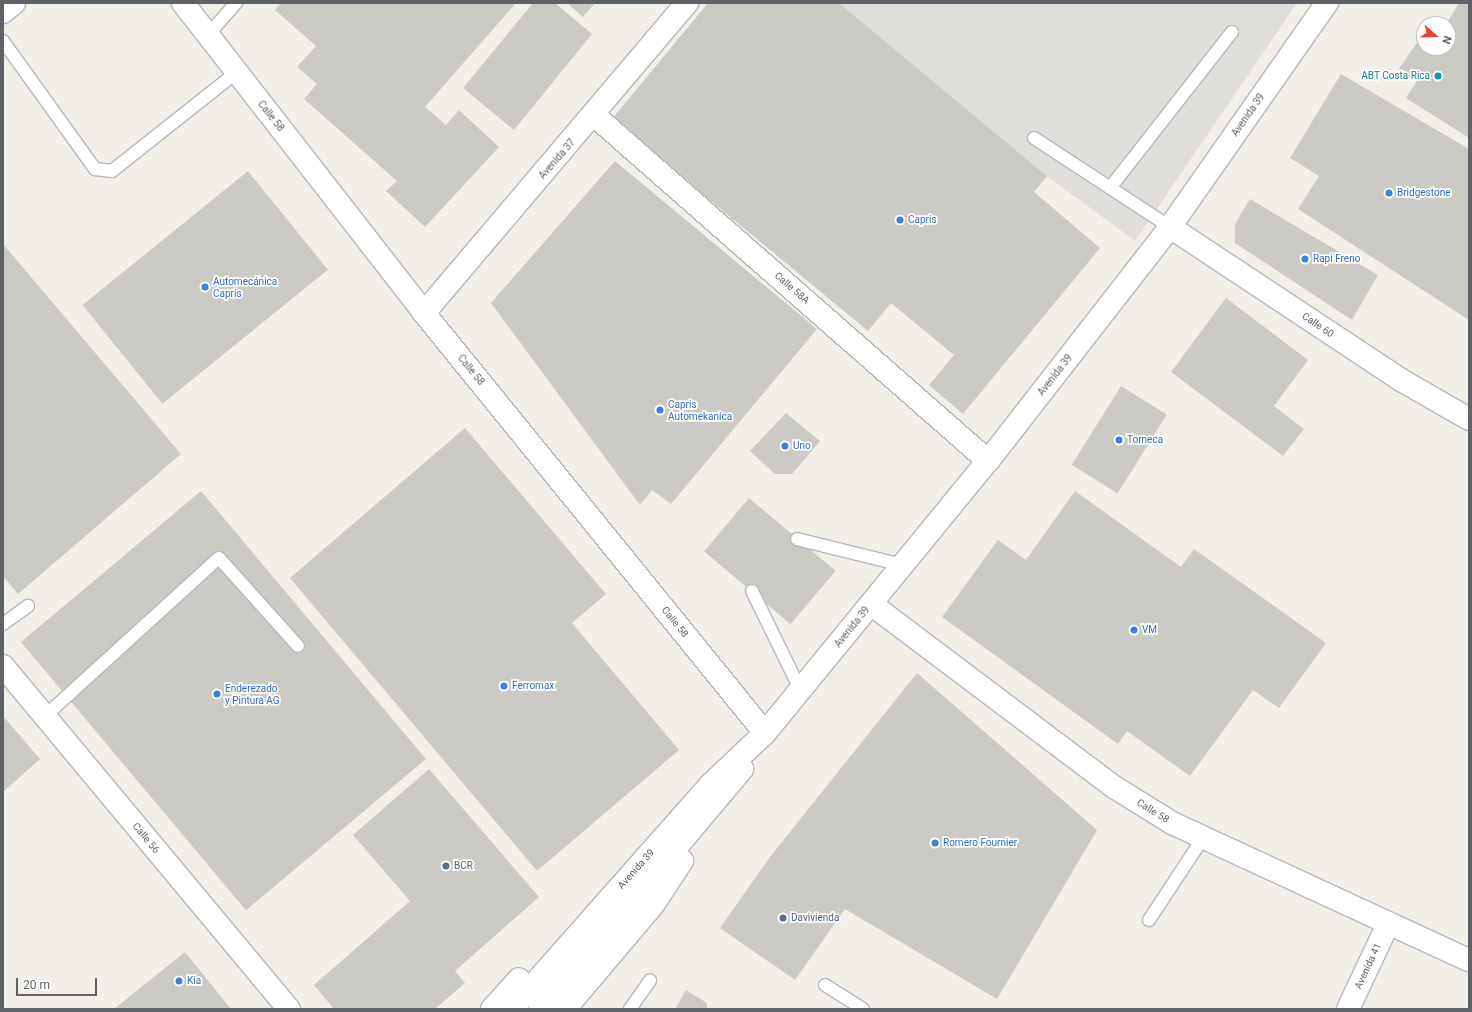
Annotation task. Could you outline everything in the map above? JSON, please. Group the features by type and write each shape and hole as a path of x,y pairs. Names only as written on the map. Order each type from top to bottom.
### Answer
{"street":[{"path":"3,12 14,3"},
{"name":"Calle 58","path":"183,3 424,313 765,733"},
{"name":"Avenida 37","path":"424,313 595,116 687,3"},
{"name":"Avenida 39","path":"512,1009 710,785 765,733 801,691 988,461 1170,227 1327,3"},
{"name":"Calle 58A","path":"595,116 988,461"},
{"name":"Calle 60","path":"1170,227 1401,380 1469,419"},
{"name":"Calle 58","path":"871,604 1114,787 1203,838 1469,960"},
{"name":"Calle 56","path":"3,666 289,1009"},
{"name":"Avenida 39","path":"540,1009 734,782 765,733"},
{"path":"565,1009 653,905 734,782"},
{"path":"492,1009 616,873 710,785"},
{"name":"Avenida 41","path":"1348,1009 1388,924"}],"lane":[{"path":"208,35 236,3"},
{"path":"1110,188 1232,32"},
{"path":"3,41 95,169 112,171 237,72"},
{"path":"1034,138 1170,227"},
{"path":"797,539 902,565"},
{"path":"44,717 219,558 298,646"},
{"path":"752,591 801,691"},
{"path":"3,624 28,606"},
{"path":"1149,920 1203,838"},
{"path":"630,1009 650,980"},
{"path":"825,985 863,1009"}],"shaded area":[{"path":"839,3 1297,3 1135,241 1047,176"}],"building":[{"path":"281,3 516,3 425,107 446,125 459,110 499,147 425,227 386,191 397,181 304,99 317,84 297,67 316,46 275,10"},
{"path":"533,3 555,3 592,34 514,130 463,88"},
{"path":"567,3 595,3 583,17"},
{"name":"Capris","path":"708,3 839,3 1047,176 1034,192 1100,248 963,414 929,385 954,355 891,303 868,331 612,119"},
{"name":"ABT Costa Rica","path":"1459,3 1469,3 1469,138 1406,98 1417,81 1398,70 1416,44 1416,56 1456,56 1456,16 1451,16"},
{"name":"Bridgestone","path":"1341,74 1469,149 1469,320 1298,209 1319,176 1290,158"},
{"name":"Capris Automekanica","path":"615,161 817,329 671,504 652,490 640,505 491,303"},
{"name":"Automecánica Capris","path":"248,171 328,270 162,404 82,305"},
{"name":"Rapi Freno","path":"1250,199 1378,275 1352,320 1235,243 1235,224"},
{"path":"3,244 181,454 18,594 3,576"},
{"path":"1226,298 1308,360 1274,406 1304,429 1283,456 1171,372"},
{"name":"Torneca","path":"1121,386 1167,415 1118,493 1072,465"},
{"name":"Uno","path":"786,413 820,441 792,474 775,474 750,451"},
{"name":"Ferromax","path":"465,428 606,594 572,623 679,750 537,871 290,578"},
{"name":"Enderezado y Pintura AG","path":"201,491 426,759 246,910 21,642"},
{"name":"VM","path":"1075,491 1181,567 1194,549 1326,643 1279,708 1253,690 1190,776 1127,731 1118,744 942,617 998,540 1026,560"},
{"path":"749,498 836,571 791,624 704,552"},
{"name":"Romero Fournier","path":"917,673 1097,830 997,999 845,909 795,980 720,928 770,857"},
{"path":"3,716 40,759 3,792"},
{"name":"BCR","path":"429,769 539,897 455,971 465,983 435,1009 334,1009 314,985 410,901 353,835"},
{"name":"Kia","path":"185,952 231,1009 114,1009"},
{"path":"686,990 707,1003 707,1009 675,1009"}],"place":[{"name":"ABT Costa Rica","path":"1438,76"},
{"name":"Bridgestone","path":"1389,193"},
{"name":"Capris","path":"900,220"},
{"name":"Rapi Freno","path":"1305,259"},
{"name":"Automecánica Capris","path":"205,287"},
{"name":"Capris Automekanica","path":"660,410"},
{"name":"Torneca","path":"1119,440"},
{"name":"Uno","path":"785,446"},
{"name":"VM","path":"1134,630"},
{"name":"Ferromax","path":"504,686"},
{"name":"Enderezado y Pintura AG","path":"217,694"},
{"name":"Romero Fournier","path":"935,843"},
{"name":"BCR","path":"446,866"},
{"name":"Davivienda","path":"783,918"},
{"name":"Kia","path":"179,981"}]}
